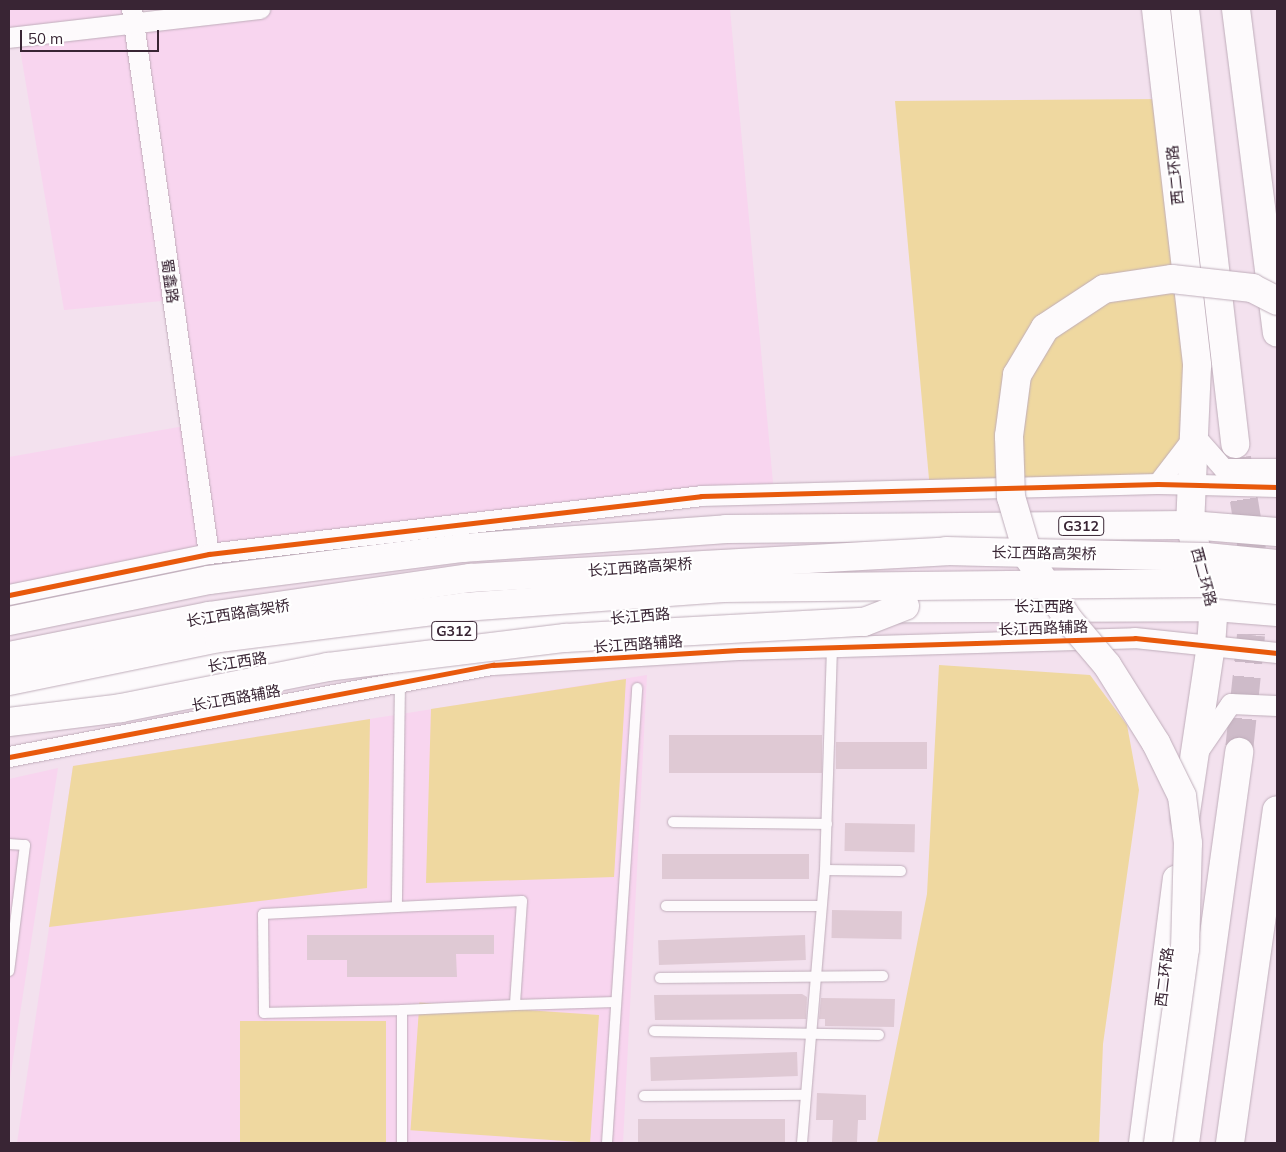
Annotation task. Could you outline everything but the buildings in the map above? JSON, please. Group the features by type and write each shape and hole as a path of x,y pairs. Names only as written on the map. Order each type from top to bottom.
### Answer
{"highway":[{"name":"西二环路","path":"1143,1143 1211,646 1214,607 1190,526 1194,485 1197,366 1156,9"},
{"name":"西二环路","path":"1185,9 1235,444"},
{"path":"1236,9 1277,332"},
{"path":"1158,1143 1185,949 1188,843 1182,796 1156,743 1107,665 1068,619 1029,558 1011,497 1009,436 1017,374 1045,328 1104,289 1172,279 1252,288 1277,301"},
{"name":"G312","path":"9,620 77,593 215,565 486,530 713,514 885,528 1190,526 1277,532"},
{"name":"长江西路高架桥","path":"9,656 209,616 470,578 946,551 1206,557 1277,564"},
{"name":"长江西路高架桥","path":"9,681 220,638 464,607 723,588 1207,583 1277,590"},
{"path":"9,722 121,708 328,667 565,638 864,622 905,606"},
{"name":"长江西路","path":"9,708 214,665 458,631 731,609 905,606 1214,607 1277,612"},
{"path":"1185,1143 1239,752"},
{"path":"1230,1143 1277,810"}],"street":[{"path":"9,38 133,18 260,9"},
{"name":"蜀鑫路","path":"133,18 209,554"},
{"path":"1158,484 1195,436 1224,469 1277,469"},
{"path":"9,596 209,554 701,496 1158,484 1277,486"},
{"name":"长江西路辅路","path":"9,757 493,665 832,647 1135,638 1277,653"},
{"path":"1195,757 1231,704 1277,706"}],"lane":[{"path":"802,1143 814,976 825,870 832,647"},
{"path":"397,907 400,682"},
{"path":"607,1143 637,688"},
{"path":"673,822 827,824"},
{"path":"9,844 25,846 9,971"},
{"path":"825,870 901,871"},
{"path":"515,1005 522,901 263,914 264,1013 616,1002"},
{"path":"666,906 821,906"},
{"path":"660,978 883,976"},
{"path":"402,1010 402,1143"},
{"path":"654,1032 810,1031 879,1035"},
{"path":"644,1096 805,1095"}],"shaded area":[{"path":"9,9 132,9 134,26 260,9 730,9 774,494 485,518 9,595 9,457 190,425 173,300 64,310 18,37 9,38"},
{"path":"1167,99 1195,436 1158,484 930,490 895,101"},
{"path":"939,665 1090,675 1127,725 1139,790 1103,1044 1099,1143 877,1143 927,894"},
{"path":"647,675 623,1143 17,1143 73,766"},
{"path":"626,679 614,877 426,883 431,709"},
{"path":"370,719 367,888 49,927 73,766"},
{"path":"58,768 9,1085 9,779"},
{"path":"419,1002 599,1015 590,1143 411,1130"},
{"path":"240,1021 386,1021 386,1143 240,1143"}],"tunnel":[{"path":"1237,458 1252,550 1251,635 1239,752"}],"cycle path":[{"path":"9,595 209,554 701,496 1158,484 1277,487"},
{"path":"9,757 493,665 739,650 1135,638 1277,653"}]}
